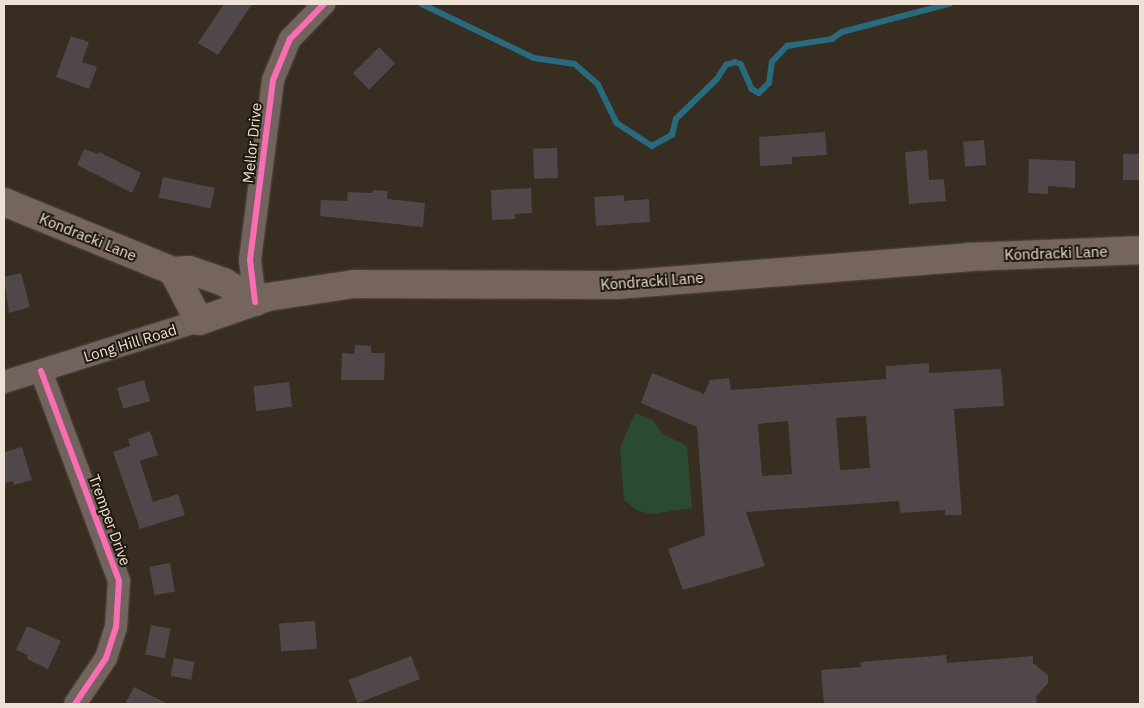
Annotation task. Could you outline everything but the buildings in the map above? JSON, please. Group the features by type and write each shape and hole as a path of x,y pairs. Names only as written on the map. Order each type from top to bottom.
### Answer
{"main road":[{"name":"Kondracki Lane","path":"4,202 173,271 189,270 224,282 255,302 283,294 354,284 626,284 969,257 1140,250"},
{"path":"173,271 199,321"},
{"name":"Long Hill Road","path":"199,321 255,302"}],"street":[{"name":"Mellor Drive","path":"255,302 250,260 273,80 290,39 324,4"},
{"name":"Long Hill Road","path":"4,382 199,321"},
{"name":"Tremper Drive","path":"41,370 119,581 116,627 106,658 76,704"}],"green space":[{"path":"635,413 652,420 663,434 687,446 692,508 652,514 638,511 624,500 620,448"}],"waterway":[{"path":"422,4 534,58 575,64 598,84 617,123 652,146 672,135 676,119 717,79 726,65 735,62 741,64 752,89 759,93 769,83 772,62 787,46 832,39 842,32 949,4"}],"cycle path":[{"path":"255,302 250,260 273,80 290,39 324,4"},
{"path":"41,371 119,581 116,627 106,658 75,704"}]}
